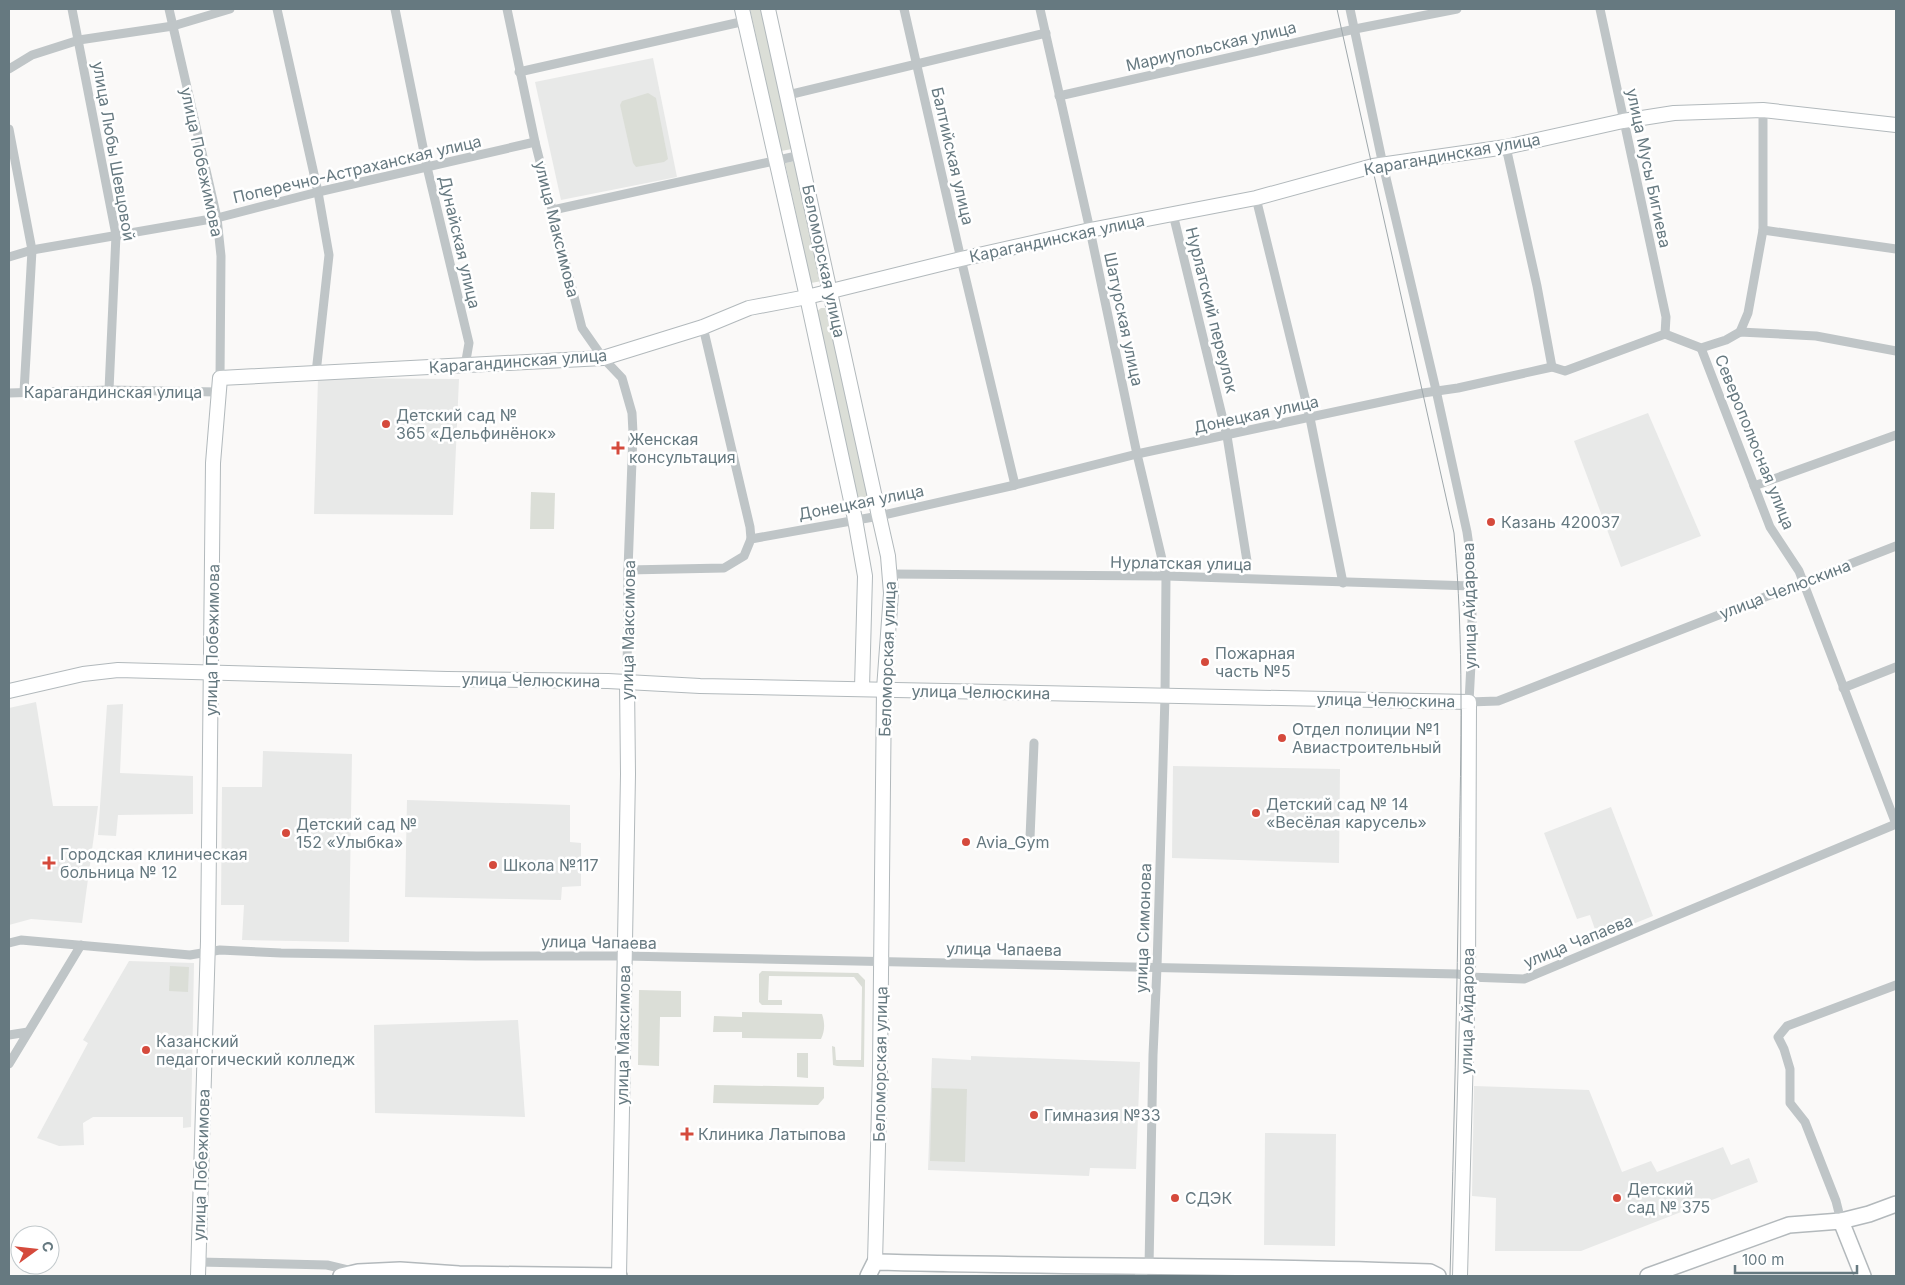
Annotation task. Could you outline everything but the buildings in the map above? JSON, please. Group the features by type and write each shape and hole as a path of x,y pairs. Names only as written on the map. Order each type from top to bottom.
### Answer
{"main road":[{"path":"1648,1276 1789,1225 1841,1221 1870,1214 1896,1204"},
{"path":"1841,1221 1863,1276"},
{"path":"868,1276 875,1262 1144,1272 1430,1272 1438,1276"},
{"path":"341,1276 358,1272 400,1270 459,1274 619,1276"},
{"path":"437,1276 459,1274"}],"street":[{"name":"улица Любы Шевцовой","path":"72,9 80,40 116,236 109,390"},
{"name":"улица Побежимова","path":"169,9 217,218 221,256 219,385 214,462 207,952 198,1276"},
{"path":"9,69 32,54 80,40 173,26 230,9"},
{"path":"277,9 318,192 329,255 316,373"},
{"name":"Дунайская улица","path":"395,9 427,167 468,343 466,366"},
{"name":"улица Максимова","path":"507,9 535,142 582,328 603,358 622,378 632,413 633,433 628,570 628,774 619,1276"},
{"name":"Беломорская улица","path":"768,9 880,516 890,574 890,612 884,690 875,1262"},
{"name":"Балтийская улица","path":"904,9 1015,485"},
{"name":"Шатурская улица","path":"1040,9 1090,230 1137,454 1166,576"},
{"name":"улица Айдарова","path":"1350,9 1383,165 1436,390 1472,560 1472,644 1469,702 1468,977 1460,1276"},
{"name":"Мариупольская улица","path":"1059,96 1354,29 1457,9"},
{"name":"улица Мусы Бигиева","path":"1600,9 1666,317 1665,334"},
{"path":"519,72 743,15"},
{"name":"Беломорская улица","path":"743,15 807,297 855,520 865,576 862,688"},
{"path":"788,95 1046,33"},
{"name":"Карагандинская улица","path":"9,393 219,385 316,373 603,358 703,327 749,308 807,297 1090,230 1256,198 1383,165 1506,147 1623,121 1674,113 1763,110 1896,125"},
{"name":"Северополюсная улица","path":"1740,332 1748,313 1763,230 1763,110"},
{"path":"9,129 32,250 24,392"},
{"name":"Поперечно-Астраханская улица","path":"9,257 32,250 217,218 318,192 535,142"},
{"path":"1506,147 1537,286 1552,367"},
{"path":"553,210 800,155"},
{"path":"1256,198 1310,418 1342,583"},
{"name":"Нурлатский переулок","path":"1173,214 1227,436 1247,561"},
{"path":"1763,230 1896,249"},
{"path":"628,570 724,568 744,556 750,539 750,527 703,327"},
{"path":"1665,334 1701,348 1726,340 1740,332 1816,336 1896,351"},
{"name":"Донецкая улица","path":"750,539 880,516 1015,485 1137,454 1436,390 1458,388 1552,367 1565,371 1665,334"},
{"name":"Северополюсная улица","path":"1701,348 1770,527 1799,571 1896,824"},
{"path":"1754,486 1896,435"},
{"name":"улица Челюскина","path":"9,691 84,674 118,670 627,682 700,686 1469,702 1498,701 1896,546"},
{"name":"Нурлатская улица","path":"890,574 1166,576 1472,586"},
{"name":"улица Симонова","path":"1144,1272 1157,967 1165,696 1166,576"},
{"path":"1843,688 1896,667"},
{"path":"1030,838 1034,744"},
{"name":"улица Чапаева","path":"9,943 21,940 190,955 220,950 281,953 474,956 624,956 1458,974 1468,977 1524,979 1896,824"},
{"path":"9,1064 81,945"},
{"path":"1841,1221 1836,1201 1805,1122 1790,1103 1790,1069 1778,1037 1787,1026 1896,985"},
{"path":"9,1036 28,1032"},
{"path":"198,1262 327,1265 358,1272"}],"shaded area":[{"path":"750,9 761,9 792,149 781,151"},
{"path":"653,58 677,177 561,200 535,82"},
{"path":"648,93 656,98 668,159 664,162 636,167 633,163 620,105 622,101"},
{"path":"796,161 822,281 811,283 785,163"},
{"path":"821,308 825,308 828,311 871,504 859,507 815,313"},
{"name":"Детский сад № 365 «Дельфинёнок»","path":"318,378 459,379 453,515 314,514"},
{"path":"1648,413 1701,536 1621,567 1574,441"},
{"path":"531,492 555,493 554,529 530,529"},
{"name":"Городская клиническая больница № 12","path":"36,702 53,806 98,806 82,923 31,919 9,925 9,708"},
{"path":"123,704 120,773 193,776 193,814 118,815 116,836 98,835 107,705"},
{"name":"Детский сад № 152 «Улыбка»","path":"263,751 352,754 349,942 242,940 244,905 221,905 222,787 262,787"},
{"name":"Детский сад № 14 «Весёлая карусель»","path":"1173,766 1340,769 1339,863 1172,858"},
{"name":"Школа №117","path":"407,800 570,805 570,842 581,843 581,886 562,887 561,900 405,897"},
{"path":"1611,807 1653,916 1598,938 1590,915 1577,919 1544,833"},
{"name":"Казанский педагогический колледж","path":"129,961 194,963 191,1127 183,1128 183,1117 93,1117 83,1123 84,1145 59,1146 37,1138 88,1043 83,1040"},
{"path":"170,966 189,967 188,992 169,991"},
{"path":"762,971 858,973 865,980 864,1067 833,1065 832,1046 835,1047 836,1060 861,1060 862,987 854,977 769,976 768,1000 782,1000 782,1005 762,1005 759,1002 759,974"},
{"path":"639,990 681,991 681,1017 660,1017 659,1066 638,1065"},
{"path":"742,1012 822,1014 823,1033 821,1039 742,1038 742,1032 713,1032 714,1016 742,1017"},
{"path":"518,1020 525,1117 375,1113 374,1025"},
{"path":"797,1053 808,1053 808,1078 797,1077"},
{"name":"Гимназия №33","path":"971,1056 1140,1062 1136,1169 1090,1168 1089,1176 928,1170 932,1058 971,1060"},
{"path":"714,1085 824,1087 824,1098 818,1105 713,1103"},
{"path":"1474,1086 1589,1090 1622,1172 1651,1161 1657,1172 1723,1147 1731,1165 1749,1158 1758,1182 1581,1251 1495,1251 1496,1198 1472,1196"},
{"path":"932,1088 967,1089 965,1162 930,1161"},
{"path":"1265,1133 1336,1134 1335,1246 1264,1245"}],"tram line":[{"path":"1337,9 1454,533 1461,655 1461,736 1450,1276"}],"place":[{"name":"Детский сад № 365 «Дельфинёнок»","path":"386,424"},
{"name":"Женская консультация","path":"618,448"},
{"name":"Казань 420037","path":"1491,522"},
{"name":"Пожарная часть №5","path":"1205,662"},
{"name":"Отдел полиции №1 Авиастроительный","path":"1282,738"},
{"name":"Детский сад № 14 «Весёлая карусель»","path":"1256,813"},
{"name":"Детский сад № 152 «Улыбка»","path":"286,833"},
{"name":"Avia_Gym","path":"966,842"},
{"name":"Городская клиническая больница № 12","path":"49,863"},
{"name":"Школа №117","path":"493,865"},
{"name":"Казанский педагогический колледж","path":"146,1050"},
{"name":"Гимназия №33","path":"1034,1115"},
{"name":"Клиника Латыпова","path":"687,1134"},
{"name":"СДЭК","path":"1175,1198"},
{"name":"Детский сад № 375","path":"1617,1198"}]}
